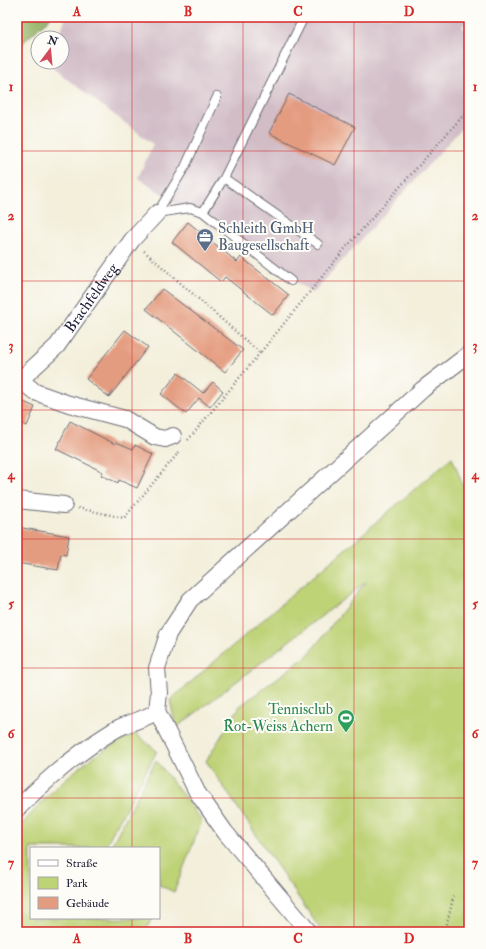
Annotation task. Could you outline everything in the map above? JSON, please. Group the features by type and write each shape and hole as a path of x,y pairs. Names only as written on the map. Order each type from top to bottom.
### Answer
{"street":[{"name":"Brachfeldweg","path":"157,213 132,240 58,346 19,378 35,392 69,404 125,419 155,437 165,439 172,436"},
{"path":"309,932 226,832 197,792 157,711 159,693 157,668 168,634 190,600 423,389 469,354"},
{"path":"17,500 64,505"},
{"path":"17,809 51,776 114,730 146,718 157,711"}],"lane":[{"path":"204,212 224,178 304,17"},
{"path":"157,213 185,166 217,97"},
{"path":"224,178 318,244"},
{"path":"157,213 190,208 204,212 291,281"}],"path":[{"path":"132,240 260,353 343,251 469,109"},
{"path":"445,932 454,894"}],"shaded area":[{"name":"Schleith GmbH Baugesellschaft","path":"66,17 469,17 462,27 469,33 469,120 313,293 138,178 153,144 55,70 70,70 70,30 61,30"}],"green space":[{"path":"17,17 51,17 37,30 30,30 30,36 17,48"},
{"name":"Tennisclub Rot-Weiss Achern","path":"452,457 469,501 469,932 322,932 206,761 240,706 308,655 366,582 176,728 170,700"},
{"path":"136,734 157,751 105,847 30,847 30,919 152,919 145,932 17,932 17,831 42,802 70,775 102,751"},
{"path":"156,760 202,821 174,892 160,885 160,847 111,847"}],"building":[{"path":"289,94 355,127 335,165 269,133"},
{"path":"188,222 237,262 241,257 289,295 273,315 225,277 221,282 172,242"},
{"path":"162,289 243,350 225,372 146,309"},
{"path":"125,330 148,347 109,397 86,379"},
{"path":"178,373 203,393 213,382 223,391 210,407 199,398 186,414 161,394"},
{"path":"17,399 35,407 27,426 17,422"},
{"path":"70,421 115,444 116,442 133,449 135,445 153,454 137,488 119,480 118,483 101,475 103,472 56,449"},
{"path":"17,527 69,536 66,555 61,554 58,570 17,563"}],"place":[{"name":"Schleith GmbH Baugesellschaft","path":"205,252"},
{"name":"Tennisclub Rot-Weiss Achern","path":"346,733"}]}
